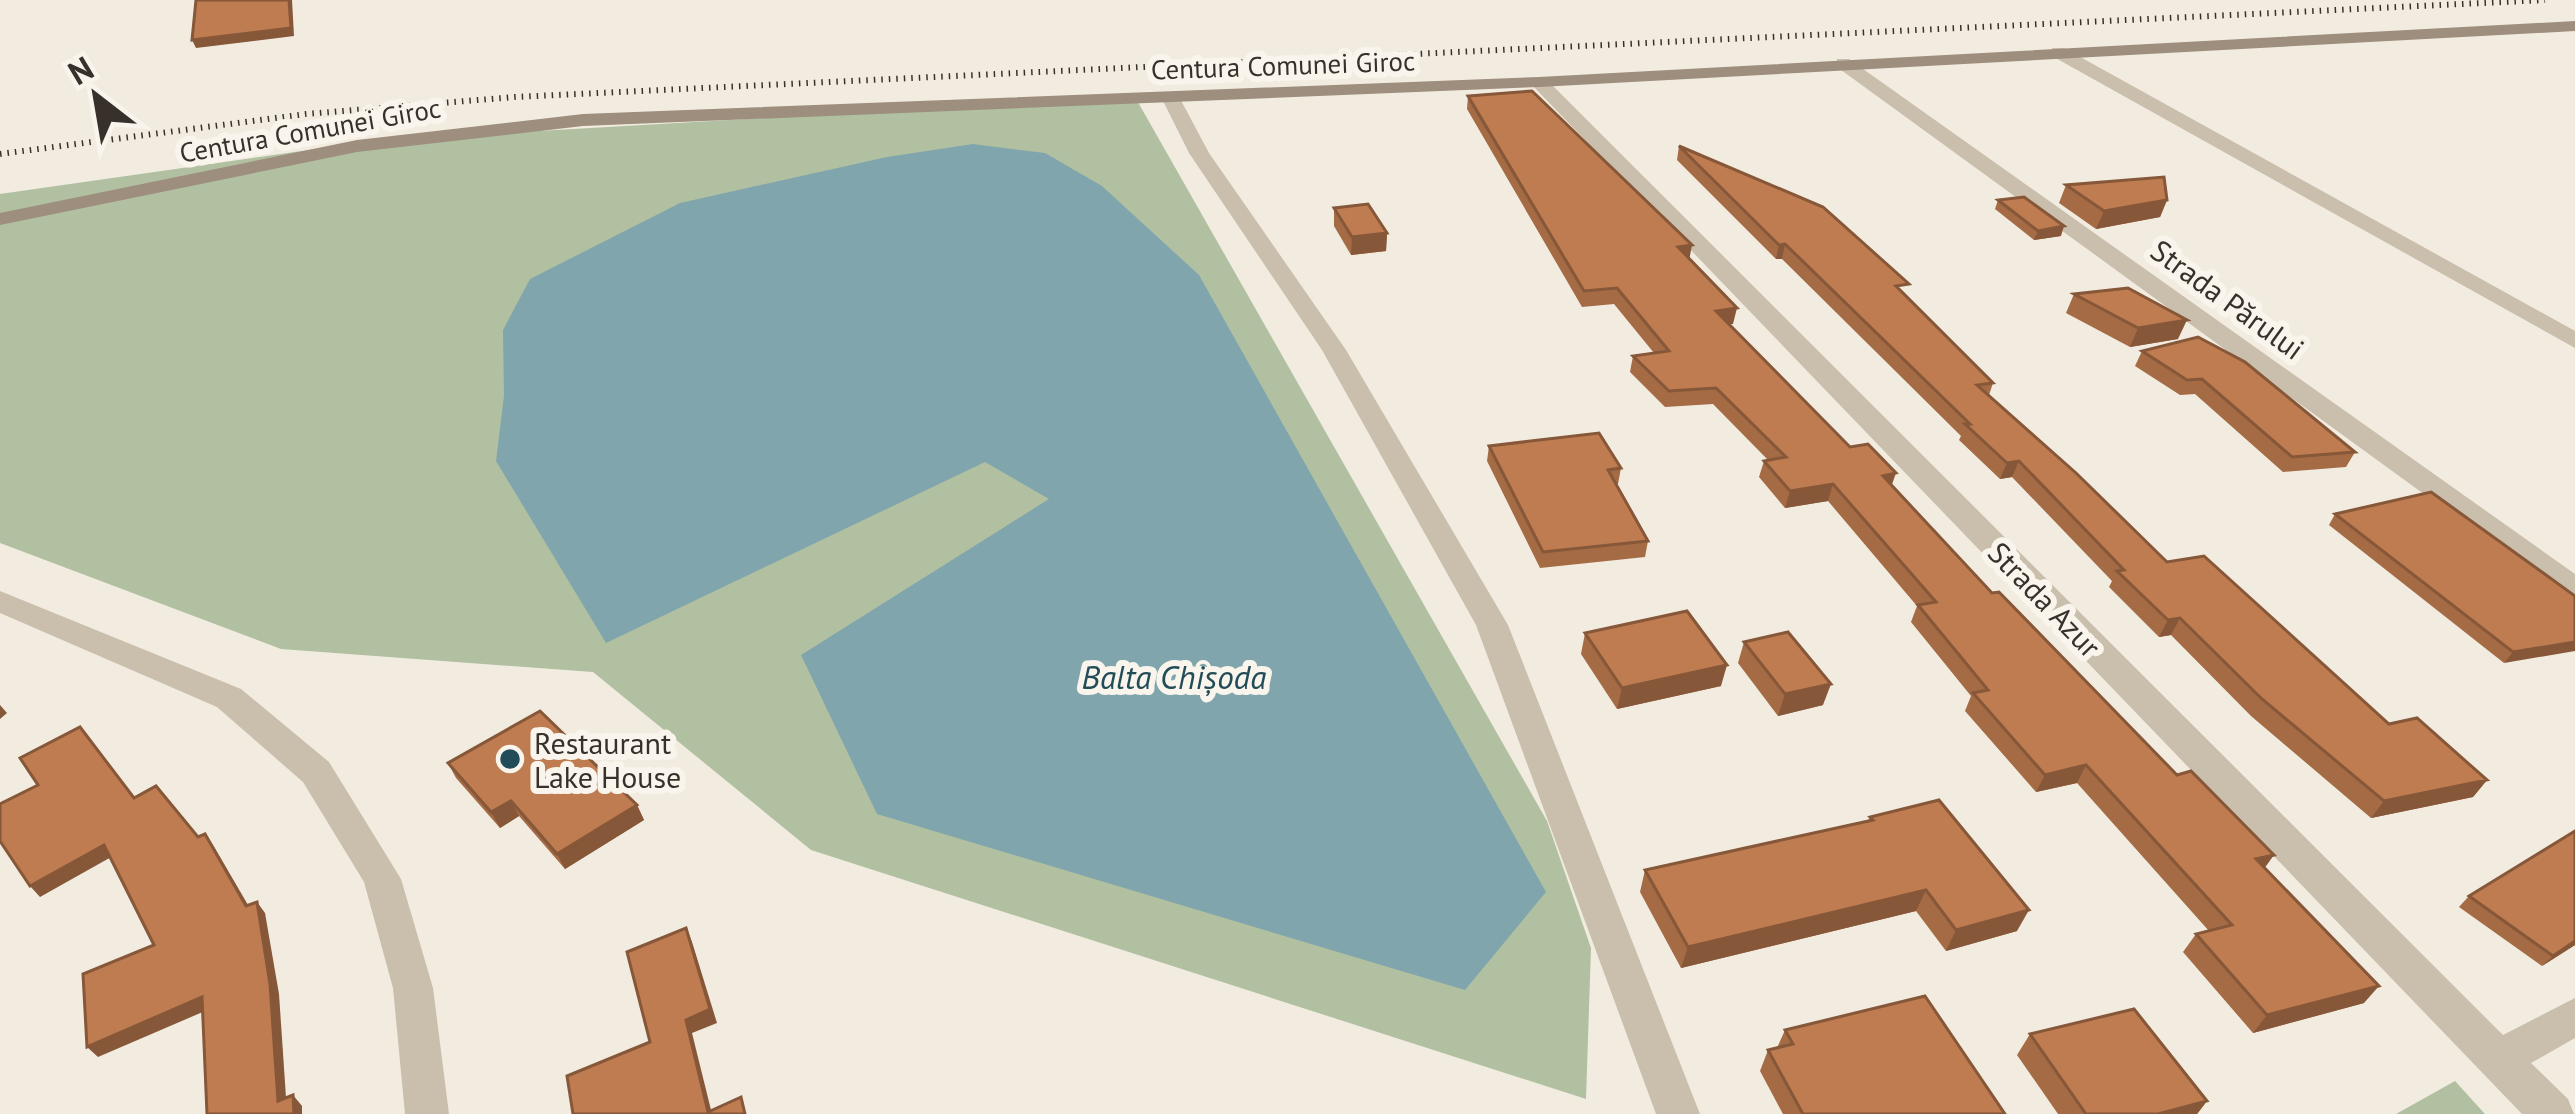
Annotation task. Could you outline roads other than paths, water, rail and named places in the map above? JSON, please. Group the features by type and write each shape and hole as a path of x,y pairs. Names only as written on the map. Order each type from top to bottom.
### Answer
{"main road":[{"name":"Centura Comunei Giroc","path":"0,219 277,160 507,127 688,115 1539,82 2575,26"}],"street":[{"path":"2058,52 2575,341"},
{"name":"Strada Părului","path":"1844,63 2575,589"},
{"name":"Strada Azur","path":"1539,82 2552,1114"},
{"path":"1170,97 1199,153 1334,350 1492,625 1678,1114"},
{"path":"0,601 229,698 316,772 382,879 412,988 427,1114"},
{"path":"2498,1059 2575,1017"}],"water":[{"name":"Balta Chișoda","path":"973,144 1045,153 1102,186 1199,275 1546,892 1465,990 877,814 801,655 1049,499 985,462 606,643 496,461 504,396 503,330 530,279 680,203 887,157"}],"railway":[{"path":"0,154 306,114 515,97 2545,0"}],"place":[{"name":"Restaurant Lake House","path":"510,759"}]}
